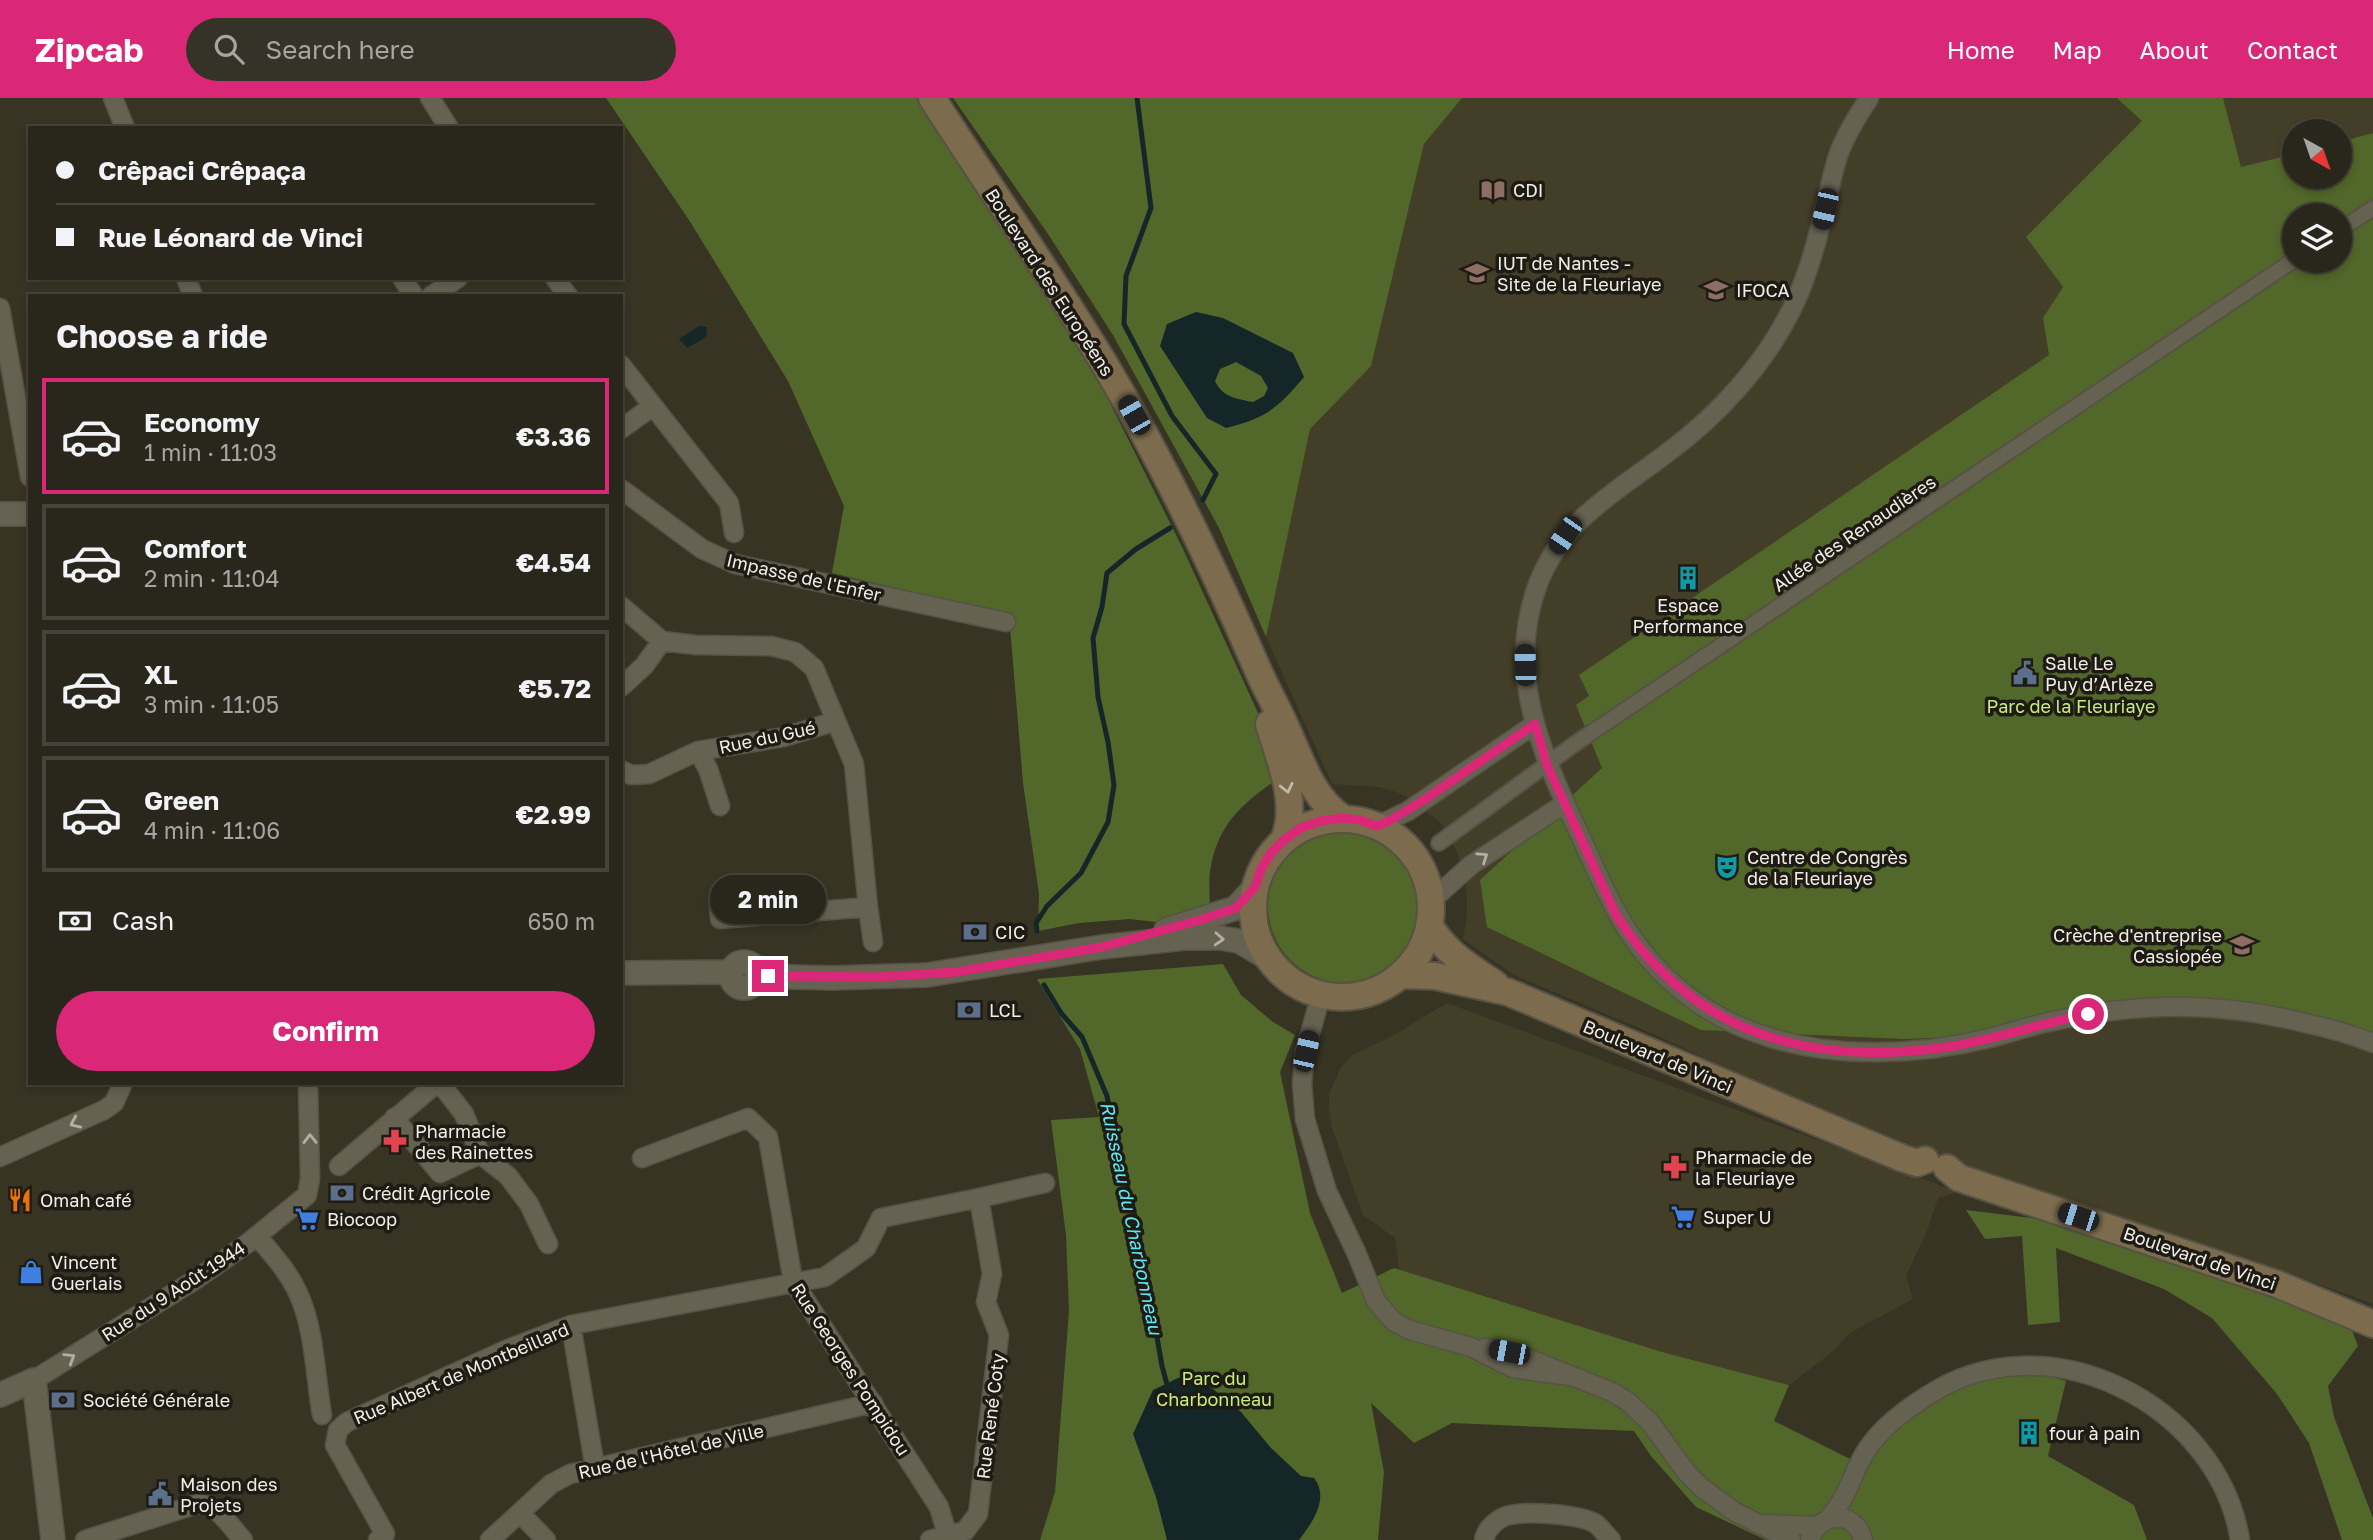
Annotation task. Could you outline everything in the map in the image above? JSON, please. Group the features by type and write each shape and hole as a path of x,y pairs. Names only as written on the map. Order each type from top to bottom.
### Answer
{"main road":[{"name":"Boulevard des Européens","path":"932,98 1066,302 1134,415 1177,495 1230,606 1269,698"},
{"path":"1269,698 1282,718 1320,799 1342,818"},
{"path":"1269,698 1269,723 1290,806 1290,826 1284,840"},
{"path":"1342,818 1377,826 1401,840 1425,874 1430,913 1423,944 1401,975 1387,985 1355,996 1321,995 1291,981 1268,958 1259,942 1254,924 1252,906 1255,887 1261,869 1271,853 1301,828 1342,818"},
{"name":"Boulevard de Vinci","path":"1430,913 1443,946 1455,958 1507,992"},
{"name":"Boulevard de Vinci","path":"1401,975 1435,976 1507,992 1902,1158 1917,1163 1936,1164 1959,1178 2277,1284 2373,1324"}],"street":[{"path":"113,98 124,126"},
{"path":"430,98 448,126"},
{"path":"1869,98 1839,152 1821,225 1796,300 1766,351 1741,385 1708,419 1673,449 1581,517 1552,555 1538,583 1529,612 1525,636 1527,683 1535,724 1547,765 1616,915 1646,957 1687,996 1747,1029 1821,1051 1926,1050 1989,1039 2046,1022 2088,1014 2177,1005 2263,1013 2326,1028 2373,1043"},
{"path":"2352,222 2373,208"},
{"name":"Allée des Renaudières","path":"1439,843 1576,743 2282,268"},
{"path":"434,294 454,280"},
{"path":"0,308 28,466"},
{"path":"623,368 729,503 734,533"},
{"path":"623,428 653,406"},
{"name":"Impasse de l'Enfer","path":"623,490 702,549 735,564 1006,622"},
{"path":"0,514 28,514"},
{"path":"623,608 662,641 696,645 771,646 795,652 814,668 854,764 873,942"},
{"path":"623,685 644,666 662,641"},
{"name":"Rue du Gué","path":"623,771 631,775 649,774 698,751 784,737 836,721"},
{"path":"1377,826 1416,806 1535,724"},
{"name":"Rue du Gué","path":"698,751 708,769 720,806"},
{"path":"1430,913 1471,865 1564,804"},
{"path":"1102,947 1183,926 1236,908 1255,887"},
{"path":"719,905 720,919 868,907"},
{"path":"623,972 732,972 734,983 744,988 753,984 757,976 912,976 956,972 1102,947 1185,938 1221,938 1251,946 1268,958"},
{"path":"1321,995 1306,1051 1302,1083 1305,1119 1327,1191 1356,1252 1370,1292 1383,1312 1394,1322 1410,1330 1471,1347 1513,1368 1569,1377 1612,1392 1627,1401 1650,1423 1686,1472 1702,1488 1735,1512 1791,1540"},
{"name":"Rue du 9 Août 1944","path":"34,1380 190,1283 257,1236 307,1195 310,1179 308,1085"},
{"path":"339,1166 435,1085"},
{"path":"440,1085 464,1114 480,1154 508,1177 529,1204 548,1244"},
{"path":"0,1157 104,1110 114,1103 121,1090"},
{"path":"394,1118 440,1173 480,1154"},
{"name":"Rue Georges Pompidou","path":"642,1158 748,1118 768,1137 793,1281 939,1507 948,1538"},
{"path":"793,1281 825,1277 866,1248 881,1218 1045,1183"},
{"name":"Rue René Coty","path":"948,1538 965,1531 978,1514 999,1335 986,1302 992,1274 979,1198"},
{"path":"257,1236 285,1269 298,1293 308,1321 322,1415"},
{"name":"Rue Albert de Montbeillard","path":"382,1537 335,1445 338,1430 347,1422 496,1355 571,1325 793,1281"},
{"path":"571,1325 595,1468"},
{"path":"1818,1528 1847,1494 1862,1456 1888,1427 1913,1405 1945,1385 1964,1377 1999,1367 2030,1364 2095,1377 2124,1389 2161,1412 2191,1440 2214,1471 2231,1505 2240,1540"},
{"path":"0,1395 34,1380 53,1540"},
{"name":"Rue de l'Hôtel de Ville","path":"490,1540 551,1484 570,1474 873,1403"},
{"path":"1847,1494 1852,1522"},
{"path":"85,1540 206,1503 213,1506 243,1540"},
{"path":"520,1513 546,1540"},
{"path":"1484,1540 1494,1523 1509,1515 1575,1516 1596,1525 1611,1540"},
{"path":"1760,1523 1818,1528 1845,1518 1852,1522 1864,1539"},
{"path":"930,1540 948,1538"}],"shaded area":[{"path":"1462,98 2373,98 2373,1304 2262,1263 1857,1129 1658,1036 1514,975 1463,939 1467,914 1466,881 1457,852 1441,823 1410,798 1396,792 1379,787 1332,784 1266,637 1310,428 1371,365 1424,144"},
{"path":"1196,312 1223,318 1293,353 1304,377 1286,397 1261,416 1226,428 1207,418 1160,346 1167,324","holes":["1236,362 1261,376 1268,388 1264,396 1253,402 1226,394 1215,381 1220,369"]},
{"path":"699,326 707,327 706,337 687,348 679,339"},
{"path":"1447,1003 1958,1192 1938,1198 1927,1231 1906,1276 1913,1299 1850,1333 1831,1353 1789,1385 1662,1352 1399,1270 1395,1238 1363,1215 1332,1128 1329,1094 1341,1067 1352,1055 1392,1036"},
{"path":"1178,1378 1202,1380 1241,1412 1271,1448 1301,1476 1314,1478 1320,1502 1314,1518 1299,1540 1167,1540 1156,1497 1133,1434 1153,1390"}],"green space":[{"path":"606,98 917,98 1013,240 1108,399 1183,549 1258,713 1276,780 1234,816 1220,838 1210,871 1210,910 1156,922 1130,919 1079,923 1038,931 1039,894 1023,783 1009,615 832,573 844,506 788,381 689,220"},
{"path":"953,98 1462,98 1424,144 1371,366 1310,429 1266,637 1219,528 1113,335 1048,234"},
{"name":"Parc de la Fleuriaye","path":"2117,98 2223,98 2241,167 2282,157 2282,189 2352,189 2352,139 2373,133 2373,1043 2326,1021 2168,997 2037,1015 1958,1037 1904,1039 1701,1030 1487,927 1480,880 1602,768 1576,705 1589,696 1579,675 2049,355 2043,318 2063,287 2026,237 2142,121"},
{"path":"1345,829 1374,835 1399,852 1416,877 1422,906 1416,935 1399,960 1374,977 1345,983 1316,977 1291,960 1274,935 1268,906 1274,877 1291,852 1316,835"},
{"name":"Parc du Charbonneau","path":"1223,964 1241,995 1273,1022 1295,1035 1280,1072 1310,1213 1342,1293 1394,1268 1662,1352 1789,1385 1774,1421 1866,1467 1894,1430 1950,1387 2023,1369 2066,1381 2048,1456 2134,1505 2147,1540 1766,1540 1696,1507 1651,1456 1634,1431 1452,1423 1414,1443 1371,1403 1384,1472 1378,1540 1040,1540 1055,1492 1069,1311 1066,1235 1051,1120 1099,1117 1080,1049 1037,979"},
{"path":"1966,1210 2048,1220 2350,1325 2358,1346 2328,1386 2334,1417 2373,1518 2373,1540 2342,1540 2309,1443 2277,1394 2212,1318 2164,1289 2056,1248 2060,1322 2028,1325 2022,1236 1985,1239"}],"waterway":[{"path":"1137,98 1151,208 1126,276 1124,324 1172,416 1216,474 1203,500"},
{"path":"1037,931 1036,923 1047,906 1081,873 1108,822 1114,785 1098,697 1093,638 1102,607 1107,573 1136,549 1170,528"},
{"name":"Ruisseau du Charbonneau","path":"1044,985 1061,1013 1082,1037 1107,1096 1138,1228 1168,1388"}],"place":[{"name":"CDI","path":"1493,190"},
{"name":"IUT de Nantes - Site de la Fleuriaye","path":"1477,273"},
{"name":"IFOCA","path":"1716,290"},
{"name":"Espace Performance","path":"1688,578"},
{"name":"Salle Le Puy d’Arlèze","path":"2025,673"},
{"name":"Centre de Congrès de la Fleuriaye","path":"1727,867"},
{"name":"CIC","path":"975,932"},
{"name":"Crèche d'entreprise Cassiopée","path":"2242,945"},
{"name":"LCL","path":"969,1010"},
{"name":"Pharmacie des Rainettes","path":"395,1141"},
{"name":"Pharmacie de la Fleuriaye","path":"1675,1167"},
{"name":"Crédit Agricole","path":"342,1193"},
{"name":"Omah café","path":"20,1200"},
{"name":"Super U","path":"1683,1217"},
{"name":"Biocoop","path":"307,1219"},
{"name":"Vincent Guerlais","path":"31,1272"},
{"name":"Société Générale","path":"63,1400"},
{"name":"four à pain","path":"2029,1433"},
{"name":"Maison des Projets","path":"160,1494"}],"route":[{"path":"768,976 833,978 956,972 1102,947 1183,926 1236,908 1255,887 1261,869 1271,853 1301,828 1342,818 1377,826 1389,821 1535,724 1547,765 1616,915 1646,957 1667,978 1687,996 1715,1013 1780,1041 1821,1051 1868,1052 1926,1050 1955,1045 2088,1014"}]}
